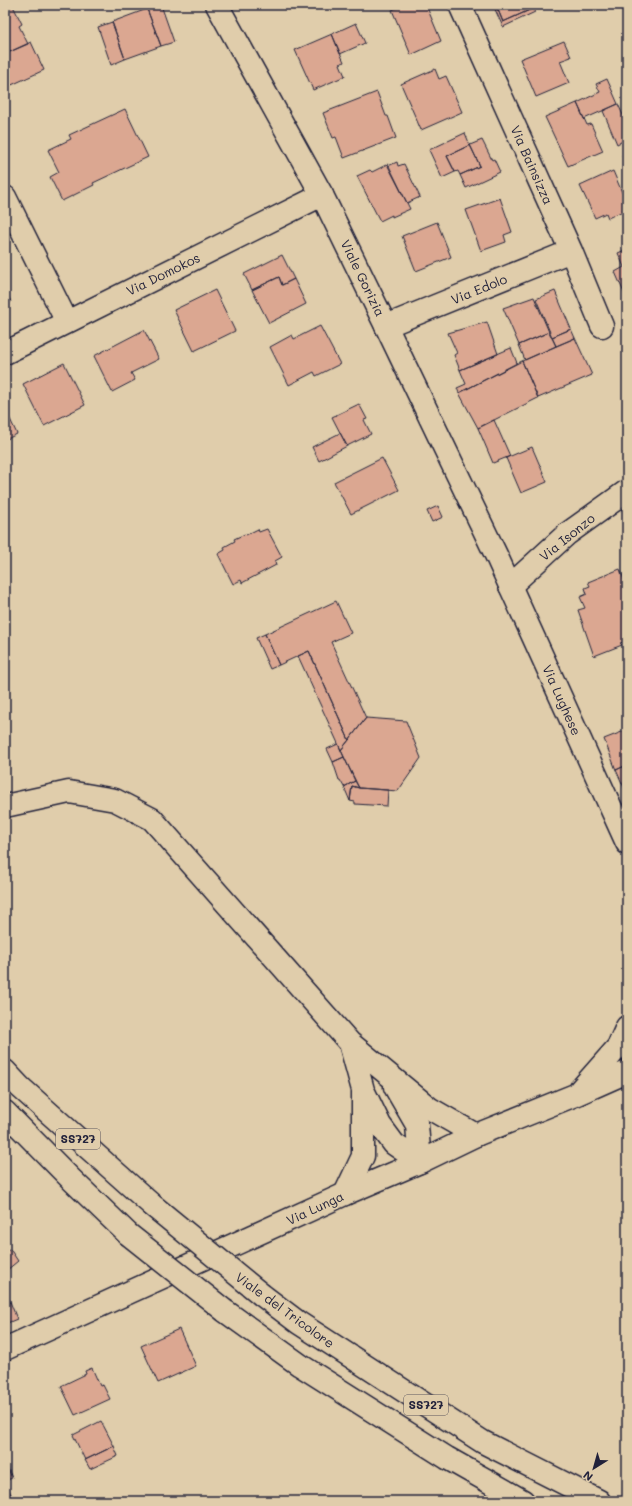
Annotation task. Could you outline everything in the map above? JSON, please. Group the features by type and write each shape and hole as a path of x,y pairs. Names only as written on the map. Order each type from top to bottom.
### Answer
{"main road":[{"name":"Viale Gorizia","path":"217,5 322,195 498,557"},
{"name":"Via Bainsizza","path":"460,5 571,251 602,326"},
{"name":"Via Domokos","path":"5,353 322,195"},
{"path":"5,197 67,322"},
{"name":"Via Edolo","path":"386,326 571,251"},
{"name":"Via Isonzo","path":"510,586 567,534 627,491"},
{"name":"Via Lughese","path":"498,557 627,843"},
{"path":"8,808 69,792 115,800 152,819 350,1043 430,1108 476,1135"},
{"path":"575,1095 618,1047 627,1027"},
{"path":"350,1043 363,1090 380,1125 394,1144 420,1162"},
{"path":"5,1062 20,1087"},
{"name":"Viale del Tricolore","path":"5,1071 20,1087 152,1205 262,1295 299,1323 483,1442 599,1501"},
{"path":"385,1072 417,1125 420,1162"},
{"name":"Via Lunga","path":"5,1349 345,1194 420,1162 476,1135 575,1095 627,1072"},
{"path":"345,1194 363,1156 363,1090"},
{"name":"SS727","path":"5,1112 128,1234 225,1311 314,1373 447,1458 523,1501"}],"building":[{"path":"5,5 9,5 10,7 13,6 22,24 19,26 28,44 5,54"},
{"path":"161,5 174,42 161,46 147,9"},
{"path":"403,5 426,5 441,41 411,55 392,10"},
{"path":"493,5 496,5 503,22 534,8 535,12 503,27"},
{"path":"496,5 532,5 534,8 503,22"},
{"path":"147,9 161,46 125,59 112,22"},
{"path":"112,22 125,59 111,65 98,27"},
{"path":"356,23 365,43 340,54 332,34"},
{"path":"332,34 344,62 340,64 345,76 313,90 295,50"},
{"path":"564,41 571,57 560,61 569,83 536,97 520,59"},
{"path":"31,42 44,70 5,88 5,54"},
{"path":"435,69 439,79 446,76 462,112 421,130 401,84"},
{"path":"607,79 618,104 584,119 577,103 600,92 596,84"},
{"path":"377,92 396,138 344,158 336,137 333,138 323,113"},
{"path":"577,103 587,125 591,124 603,151 568,166 545,117"},
{"path":"618,104 627,124 627,139 617,144 603,111"},
{"path":"125,109 148,157 93,183 94,185 62,201 50,177 59,172 48,150 71,139 69,135"},
{"path":"465,133 470,145 447,156 455,172 442,178 429,150"},
{"path":"482,140 500,172 466,188 460,175 480,166 470,145"},
{"path":"470,145 480,166 460,175 458,171 455,172 447,156"},
{"path":"627,153 627,166 622,155"},
{"path":"397,162 398,166 404,164 420,197 407,203 388,166"},
{"path":"388,164 410,209 380,221 357,176 370,170 372,172"},
{"path":"613,171 627,204 627,209 608,218 606,213 595,218 580,186"},
{"path":"500,198 512,232 504,235 506,242 481,251 466,210"},
{"path":"437,222 451,257 416,271 402,236"},
{"path":"627,249 627,294 625,295 615,272 624,267 618,253"},
{"path":"282,255 294,279 282,285 279,277 252,290 244,274"},
{"path":"279,277 282,285 294,279 306,304 269,323 252,290"},
{"path":"5,290 11,302 5,305"},
{"path":"215,290 235,331 194,351 174,310"},
{"path":"555,291 571,329 552,337 536,299"},
{"path":"534,297 549,332 519,345 503,308"},
{"path":"487,322 498,354 460,370 454,355 457,353 448,333"},
{"path":"320,326 340,364 316,376 314,372 289,385 270,347 292,335 294,339"},
{"path":"571,329 575,338 556,346 552,337"},
{"path":"144,330 159,359 131,373 135,380 112,392 94,356"},
{"path":"549,332 556,346 525,360 519,345"},
{"path":"575,338 592,375 538,398 522,361"},
{"path":"511,348 517,363 459,393 457,388 466,384 460,370"},
{"path":"522,361 538,398 478,428 459,393"},
{"path":"64,363 85,405 44,426 23,384"},
{"path":"359,404 367,419 364,420 371,434 347,446 332,417"},
{"path":"9,417 17,434 5,440 5,418"},
{"path":"494,420 510,456 493,463 478,428"},
{"path":"340,433 347,446 319,461 312,447"},
{"path":"532,447 547,482 521,493 506,458"},
{"path":"382,458 399,490 351,514 334,482"},
{"path":"438,506 443,517 432,522 427,511"},
{"path":"258,529 259,532 267,529 282,557 275,561 276,565 242,583 241,580 233,584 218,554 225,550 224,547 235,541 234,539"},
{"path":"620,569 627,588 627,641 620,643 622,645 594,656 578,610 585,608 580,597 587,594 585,588 590,586 588,582"},
{"path":"336,601 351,633 331,642 366,718 349,740 309,651 279,665 265,634"},
{"path":"265,634 279,665 270,669 256,638"},
{"path":"309,651 349,740 341,750 298,656"},
{"path":"366,718 406,721 421,758 398,791 359,788 344,757 341,750"},
{"path":"627,730 627,765 616,770 604,739"},
{"path":"338,744 344,757 333,762 327,749"},
{"path":"344,757 355,781 344,787 339,780 333,762"},
{"path":"627,765 627,794 616,770"},
{"path":"355,781 359,788 352,786 350,801 344,787"},
{"path":"352,786 359,788 388,790 387,806 355,804 355,802 350,801"},
{"path":"10,1249 18,1261 7,1270 5,1267 5,1253"},
{"path":"9,1299 17,1319 5,1324 5,1300"},
{"path":"179,1329 196,1366 158,1383 141,1346"},
{"path":"92,1368 100,1386 103,1385 110,1399 75,1415 61,1386 86,1374 85,1371"},
{"path":"101,1421 114,1446 85,1460 73,1435"},
{"path":"114,1446 118,1456 90,1469 85,1460"},
{"path":"7,1466 12,1478 5,1481 5,1467"},
{"path":"5,1481 14,1501 5,1501"}]}
